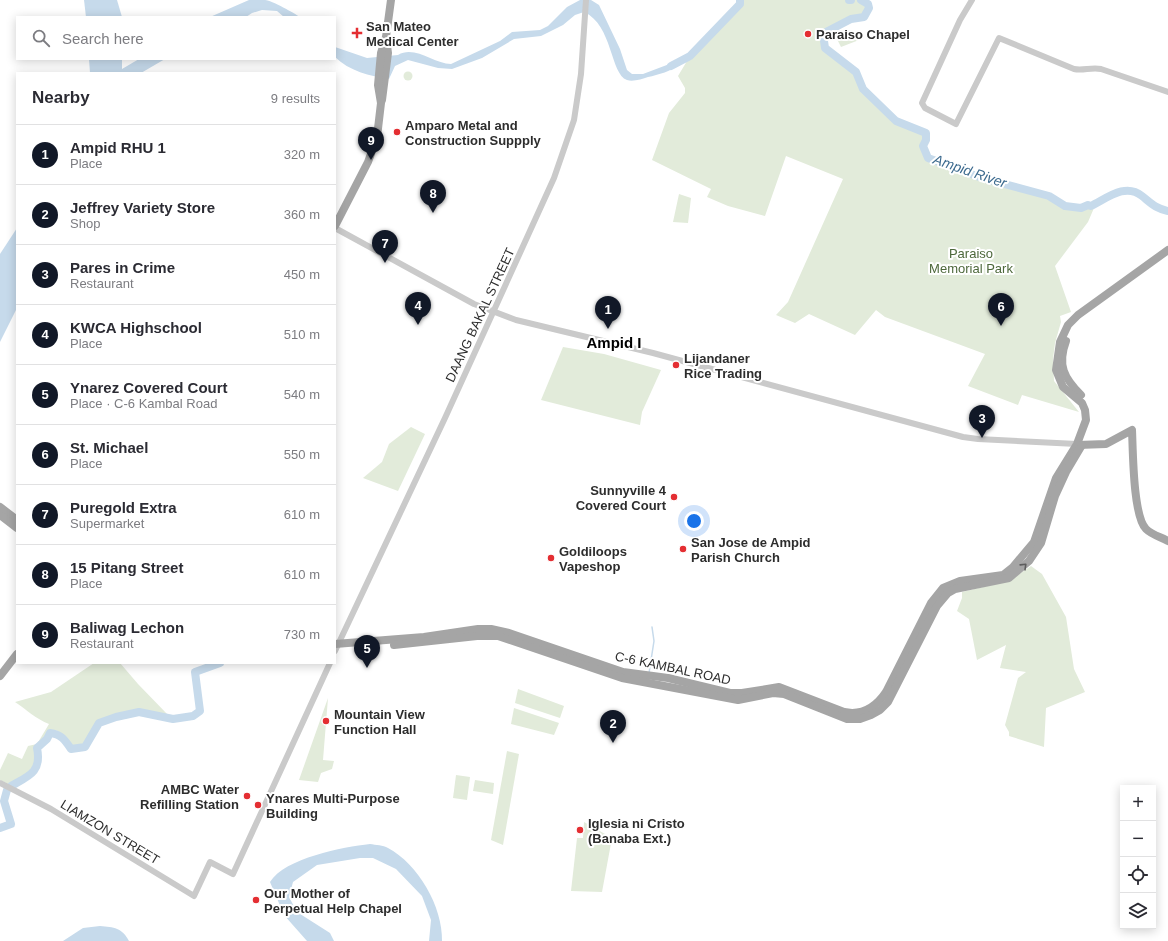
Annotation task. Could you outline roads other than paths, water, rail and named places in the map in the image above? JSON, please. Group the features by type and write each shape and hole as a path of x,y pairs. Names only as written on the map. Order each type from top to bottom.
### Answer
{"main road":[{"path":"336,225 374,146 379,125 381,86 391,0"},
{"name":"C-6 KAMBAL ROAD","path":"1080,445 1086,420 1086,413 1082,403 1063,387 1057,375 1057,354 1062,336 1068,325 1078,315 1168,250"},
{"name":"C-6 KAMBAL ROAD","path":"336,647 416,643 472,636 494,636 628,679 738,700 773,693 784,694 842,718 854,720 871,715 885,706 912,649 937,606 948,593 962,586 1009,578 1029,561 1039,547 1055,496 1080,445 1090,420 1090,412 1086,401 1067,381 1064,373 1062,355 1067,338 1081,319 1168,255"},
{"path":"1080,445 1106,444 1132,430 1137,509 1141,522 1152,534 1168,540"},
{"path":"0,507 16,519"},
{"path":"0,515 16,527"},
{"path":"0,676 16,655"}],"street":[{"name":"DAANG BAKAL STREET","path":"336,647 493,313 554,178 574,120 581,74 586,0"},
{"path":"972,0 960,20 928,86 922,105 956,124 997,39 1001,38 1049,60 1080,70 1093,68 1101,69 1168,92"},
{"path":"336,228 422,277 493,313 516,320 653,353 963,437 1080,445"},
{"name":"LIAMZON STREET","path":"0,783 51,809 194,896 210,862 233,874 330,664"}],"water":[{"path":"84,0 117,0 122,16 86,16"},
{"path":"249,0 265,0 283,7 298,16 283,16 277,11 262,10 248,16 212,16"},
{"path":"580,0 591,0 599,5 620,49 627,70 632,74 643,74 680,60 679,64 673,69 660,74 638,80 627,80 621,76 617,69 601,27 593,18 584,12 575,15 563,25 541,36 514,39 482,58 452,69 438,68 408,60 395,66 389,79 353,69 336,58 336,47 367,58 398,55 411,52 418,53 438,61 451,64 500,41 512,32 540,30 548,26 567,7"},
{"path":"89,60 122,60 122,69 137,60 163,60 143,72 90,72"},
{"path":"16,230 16,310 0,342 0,254"},
{"path":"370,844 388,848 399,855 419,875 427,888 438,914 442,941 429,941 431,920 422,896 396,869 373,858 360,858 317,865 293,882 289,897 297,912 330,933 334,941 307,941 284,915 270,882 277,874 288,866 316,855"},
{"path":"100,926 117,929 123,933 129,941 63,941 83,928"}],"waterway":[{"name":"Ampid River","path":"671,66 690,56 740,4 740,0"},
{"name":"Ampid River","path":"861,0 868,4 869,8 864,17 851,19 826,32 824,41 825,48 856,72 863,89 896,121 926,133 926,140 923,146 928,158 982,178 1049,196 1065,206 1081,208 1088,205 1091,206 1116,193 1129,191 1136,192 1157,207 1168,211"},
{"path":"649,673 654,641 652,627"},
{"path":"11,786 28,776 36,768 38,763 37,748 47,739 50,733 62,738 71,749 85,747 99,723 116,717 139,712 173,719 193,716 200,711 195,672 217,664"},
{"path":"0,828 11,824 4,801 7,790"}],"place":[{"name":"San Mateo Medical Center","path":"357,33"},
{"name":"Paraiso Chapel","path":"808,34"},
{"name":"Amparo Metal and Construction Suppply","path":"397,132"},
{"name":"Baliwag Lechon","path":"371,160"},
{"name":"15 Pitang Street","path":"433,213"},
{"name":"Puregold Extra","path":"385,263"},
{"name":"KWCA Highschool","path":"418,325"},
{"name":"St. Michael","path":"1001,326"},
{"name":"Ampid RHU 1","path":"608,329"},
{"name":"Lijandaner Rice Trading","path":"676,365"},
{"name":"Pares in Crime","path":"982,438"},
{"name":"Sunnyville 4 Covered Court","path":"674,497"},
{"name":"San Jose de Ampid Parish Church","path":"683,549"},
{"name":"Goldiloops Vapeshop","path":"551,558"},
{"name":"Ynarez Covered Court","path":"367,668"},
{"name":"Mountain View Function Hall","path":"326,721"},
{"name":"Jeffrey Variety Store","path":"613,743"},
{"name":"AMBC Water Refilling Station","path":"247,796"},
{"name":"Ynares Multi-Purpose Building","path":"258,805"},
{"name":"Iglesia ni Cristo (Banaba Ext.)","path":"580,830"},
{"name":"Our Mother of Perpetual Help Chapel","path":"256,900"}],"district":[{"name":"Ampid I","path":"614,342"}],"park label":[{"name":"Paraiso Memorial Park","path":"971,260"}]}
